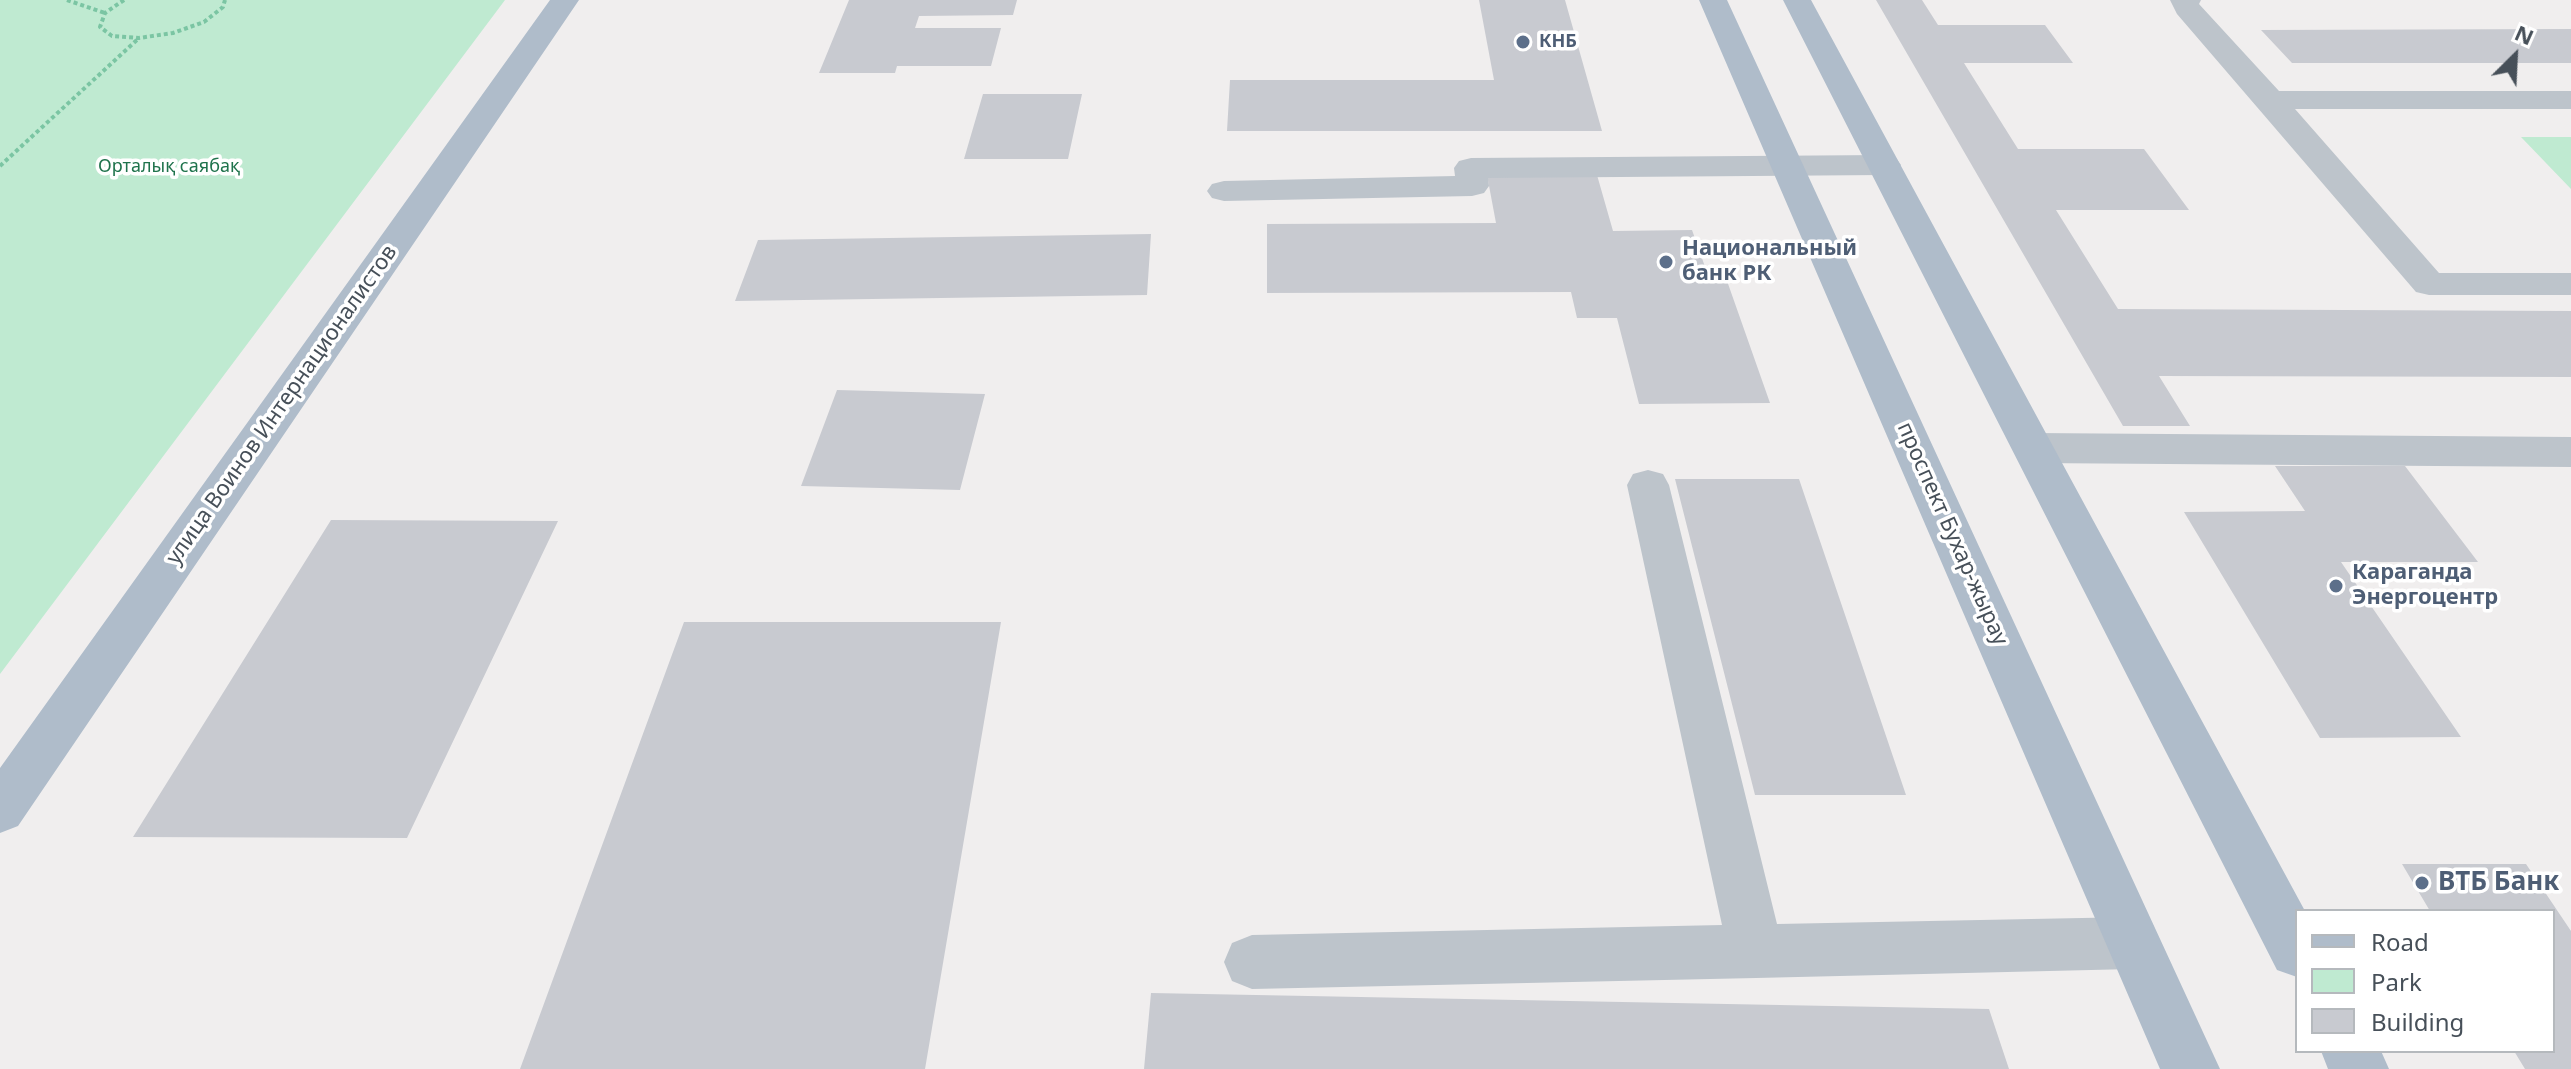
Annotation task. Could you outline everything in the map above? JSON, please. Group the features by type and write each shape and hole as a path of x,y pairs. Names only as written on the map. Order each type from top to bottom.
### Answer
{"main road":[{"name":"улица Воинов Интернационалистов","path":"0,810 565,0"},
{"name":"проспект Бухар-жырау","path":"1713,0 2190,1069"},
{"path":"1797,0 2295,947"}],"lane":[{"path":"2187,0 2183,2 2187,8 2429,284 2571,284"},
{"path":"2270,100 2571,100"},
{"path":"1224,191 1472,186 1471,168 1884,165"},
{"path":"2033,448 2571,452"},
{"path":"1648,485 1756,952"},
{"path":"1252,962 2133,943"}],"path":[{"path":"67,0 105,13"},
{"path":"124,0 105,13 100,27 112,36 139,38 173,33 204,22 223,7 225,0"},
{"path":"0,166 139,38"}],"green space":[{"name":"Орталық саябақ","path":"0,0 505,0 0,674"},
{"path":"2521,137 2571,137 2571,189"}],"building":[{"path":"849,0 1017,0 1013,15 919,16 915,28 1001,28 991,66 897,66 895,73 819,73"},
{"path":"1479,0 1565,0 1602,131 1227,131 1230,80 1494,80"},
{"path":"1876,0 1922,0 1938,25 2045,25 2073,63 1964,63 2018,149 2144,149 2189,210 2056,210 2118,309 2571,311 2571,377 2159,376 2190,426 2123,426"},
{"path":"2571,29 2571,63 2292,63 2261,30"},
{"path":"983,94 1082,94 1068,159 964,159"},
{"path":"1487,175 1597,175 1613,231 1692,230 1709,278 1726,278 1770,403 1639,404 1617,318 1577,318 1571,292 1267,293 1267,224 1496,223"},
{"path":"1151,234 1147,295 735,301 758,240"},
{"path":"837,390 985,394 960,490 801,486"},
{"path":"2275,466 2405,466 2478,562 2341,562 2461,737 2320,738 2184,512 2305,511"},
{"path":"1675,479 1799,479 1906,795 1755,795"},
{"path":"331,520 558,521 407,838 133,837"},
{"path":"684,622 1001,622 925,1069 520,1069"},
{"path":"2402,864 2526,864 2571,931 2571,1069 2525,1069 2515,1053 2555,1053 2555,909 2429,909"},
{"path":"1151,993 1989,1009 2009,1069 1144,1069"}],"place":[{"name":"КНБ","path":"1523,42"},
{"name":"Национальный банк РК","path":"1666,262"},
{"name":"Караганда Энергоцентр","path":"2336,586"},
{"name":"ВТБ Банк","path":"2422,883"}]}
